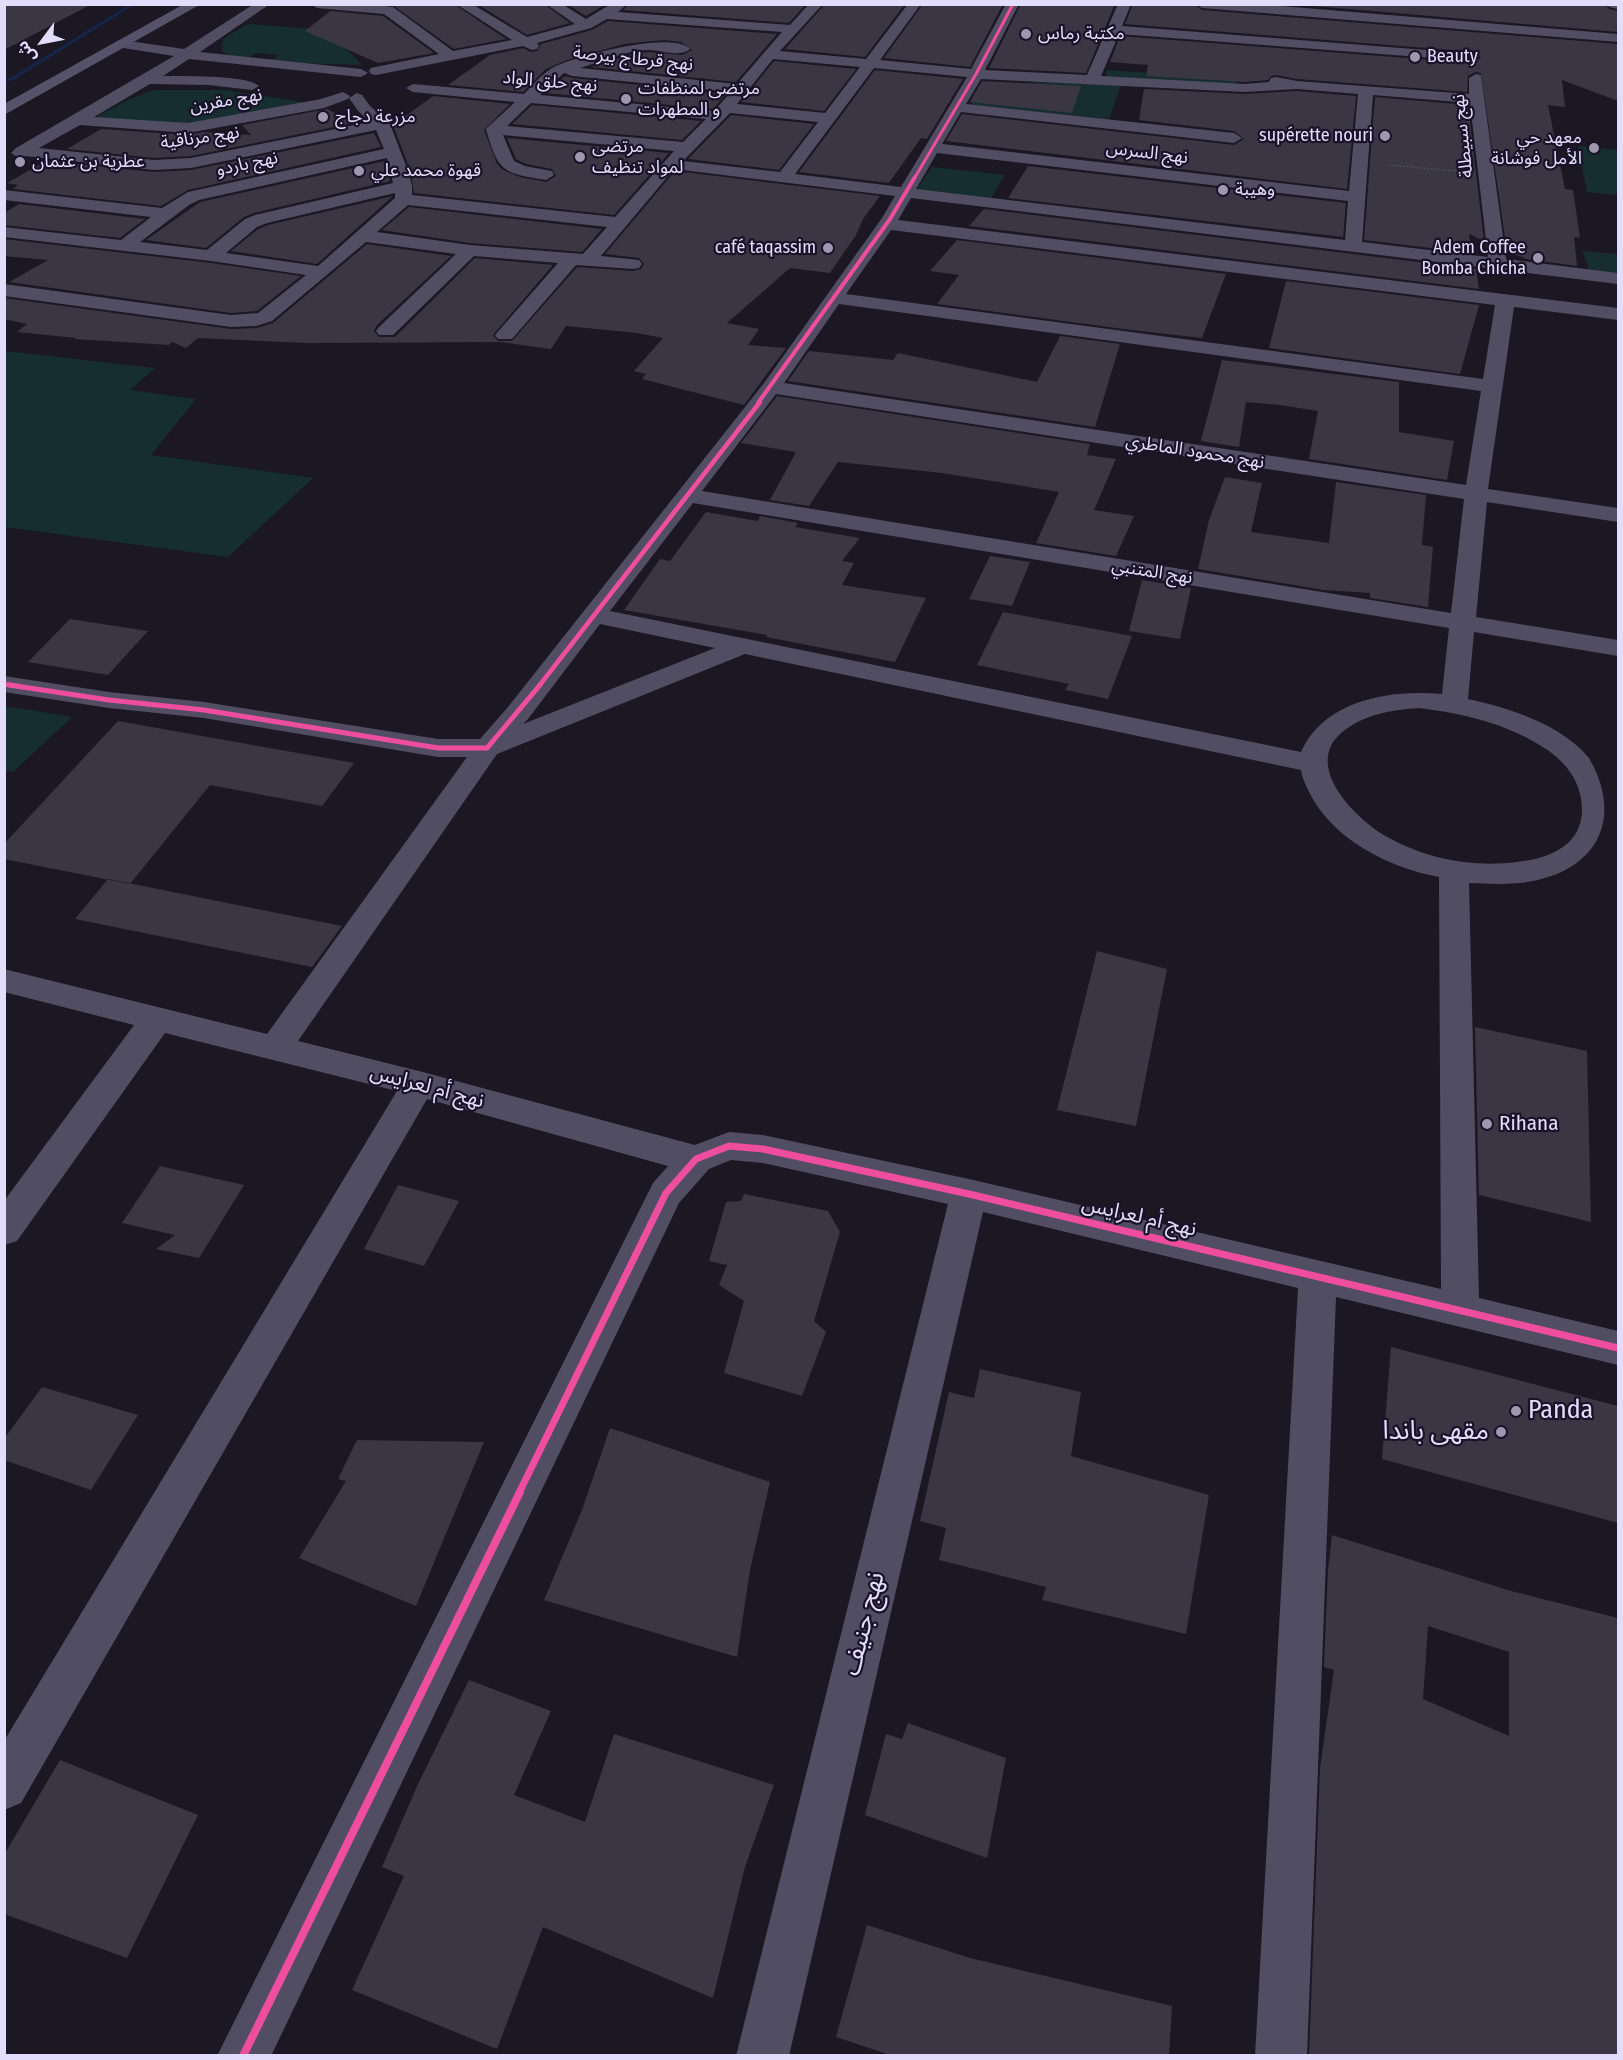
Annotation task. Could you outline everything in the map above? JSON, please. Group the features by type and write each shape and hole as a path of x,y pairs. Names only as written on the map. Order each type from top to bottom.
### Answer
{"street":[{"path":"4,111 195,4"},
{"path":"4,162 147,80 264,4"},
{"path":"317,4 388,10 450,56"},
{"path":"462,4 521,42 576,64"},
{"path":"552,4 586,25"},
{"path":"404,193 394,152 381,124 352,96 333,87 337,81 361,73 521,42 586,25 607,15 621,4"},
{"path":"505,335 581,258 621,223 670,164 722,112 769,54 817,4"},
{"path":"784,178 868,63 915,4"},
{"path":"275,1048 487,748 518,713 771,387 834,298 905,193 966,92 1013,4"},
{"path":"1092,80 1125,4"},
{"path":"1202,4 1469,20 1618,38"},
{"path":"1614,4 1618,5"},
{"path":"652,80 723,11"},
{"path":"607,15 793,30"},
{"name":"نهج سبيطلة","path":"1469,20 1498,264"},
{"path":"1114,30 1472,57"},
{"path":"122,44 186,54 361,73"},
{"path":"494,129 558,71 634,48 648,46 683,49"},
{"path":"769,54 976,74 1092,80 1135,87 1245,88 1297,85"},
{"path":"1098,65 1255,76 1297,85 1477,99"},
{"path":"376,71 406,74 414,78 417,83 413,88 396,95"},
{"name":"نهج قرطاج بيرصة","path":"558,71 740,89"},
{"path":"966,92 1000,82 1038,77"},
{"path":"1413,94 1467,84 1477,79"},
{"path":"147,80 209,81 265,87"},
{"name":"نهج حلق الواد","path":"413,88 526,100 829,118"},
{"path":"956,108 1120,120 1232,143 1245,88"},
{"path":"311,91 352,96"},
{"path":"1353,246 1366,91"},
{"name":"نهج مقرين","path":"77,120 188,128 352,96"},
{"name":"نهج مرناقية","path":"22,152 172,165 381,124"},
{"path":"494,129 686,147"},
{"path":"494,129 504,162 510,168 546,175"},
{"path":"514,212 546,175 586,138"},
{"name":"نهج السرس","path":"932,148 1224,176 1357,197"},
{"name":"نهج باردو","path":"123,247 188,198 202,193 394,152"},
{"path":"670,164 1618,278"},
{"path":"4,290 245,321 266,317 363,236 404,193"},
{"path":"211,256 251,223 261,219 404,193 514,212 621,223"},
{"path":"4,195 166,214"},
{"path":"886,224 1505,302 1618,314"},
{"path":"4,232 211,256 322,272"},
{"path":"363,236 470,250 633,264"},
{"path":"386,331 470,250"},
{"path":"834,298 1494,387"},
{"path":"1454,703 1476,495 1505,302"},
{"name":"نهج محمود الماطري","path":"771,387 1618,515"},
{"name":"نهج المتنبي","path":"686,495 1618,648"},
{"path":"594,615 1315,764"},
{"path":"4,684 109,700 204,710 438,748 487,748 742,646"},
{"path":"1401,700 1454,703 1510,718 1558,745 1571,756 1589,780 1608,818 1583,846 1561,861 1512,873 1454,870 1414,860 1362,833 1348,822 1327,799 1316,775 1316,753 1326,733 1334,725 1356,711 1401,700"},
{"path":"1454,870 1460,1310"},
{"name":"نهج أم لعرايس","path":"4,980 419,1084 696,1159"},
{"path":"4,1230 157,1019"},
{"path":"4,1786 419,1084"},
{"name":"نهج أم لعرايس","path":"243,2055 666,1193 696,1159 729,1146 763,1149 969,1194 1618,1348"},
{"name":"نهج جنيف","path":"762,2055 969,1194"},
{"path":"1281,2055 1318,1277"}],"path":[{"path":"1360,162 1487,174"}],"green space":[{"path":"247,24 328,30 335,40 362,65 269,62 279,55 256,53 244,60 222,52 223,39"},
{"path":"1106,70 1238,79 1235,86 1107,79"},
{"path":"1045,82 1121,85 1109,119 971,105 975,91 1004,85"},
{"path":"154,90 225,90 309,103 189,125 94,118 130,99"},
{"path":"1578,146 1618,150 1618,195 1587,192"},
{"path":"932,167 1005,175 990,200 915,192"},
{"path":"1582,251 1618,254 1618,273 1589,270"},
{"path":"5,351 155,368 130,390 196,399 151,455 313,478 228,557 5,527"},
{"path":"5,706 72,717 13,772 5,771"}],"building":[{"path":"4,4 92,4 4,50"},
{"path":"391,4 454,4 506,39 454,49"},
{"path":"477,4 544,4 570,23 527,35"},
{"path":"567,4 606,4 586,16"},
{"path":"629,4 806,4 789,23 623,10"},
{"path":"825,4 905,4 865,57 785,49"},
{"path":"923,4 1003,4 970,67 884,58"},
{"path":"1021,4 1115,4 1086,73 989,68"},
{"path":"1133,4 1194,4 1202,10 1618,44 1618,101 1562,80 1565,107 1548,105 1565,189 1573,190 1580,238 1574,237 1577,266 1526,259 1507,251 1481,73 1475,72 1468,76 1467,92 1297,79 1276,75 1271,76 1268,80 1245,82 1146,76 1148,65 1110,62 1120,36 1472,63 1481,58 1477,52 1125,24"},
{"path":"1290,4 1606,5 1609,9 1618,11 1618,32"},
{"path":"330,11 383,16 434,53 378,63 305,31"},
{"path":"608,21 777,34 736,82 591,67 632,54 649,52 682,55 692,50 681,42 664,40 624,44 567,60 546,69 523,92 448,85 490,55 523,48 531,52 537,51 541,44 592,30"},
{"path":"774,61 856,69 824,111 741,102"},
{"path":"875,70 963,79 927,139 921,138 889,183 799,172"},
{"path":"565,76 726,94 713,109 545,93"},
{"path":"982,81 1081,86 1072,113 970,102"},
{"path":"1144,89 1245,94 1297,91 1356,96 1347,189 946,141 962,114 1234,145 1244,139 1234,131 1139,120"},
{"path":"433,96 510,104 484,130 497,164 503,170 520,177 546,182 556,176 552,169 526,164 516,159 507,138 669,153 614,215 414,193 410,170 393,125"},
{"path":"1375,97 1468,105 1484,241 1469,234 1472,253 1364,240"},
{"path":"532,105 701,121 682,140 512,124"},
{"path":"327,109 354,123 191,156 154,158 67,149 101,129 188,135 204,132 251,135 242,125"},
{"path":"731,115 814,124 779,170 688,159"},
{"path":"374,133 381,147 188,190 161,206 13,189 18,185 7,183 46,161 154,172 191,170"},
{"path":"385,161 390,181 254,213 244,217 206,248 146,240 200,202"},
{"path":"1028,166 1346,203 1343,237 1008,198"},
{"path":"675,171 880,196 830,273 790,268 727,323 759,329 748,345 786,348 744,405 642,379 646,374 634,371 663,338 637,333 566,326 551,349 500,342 306,343 198,338 186,348 172,342 169,345 74,339 76,338 17,332 27,324 4,319 4,298 231,329 257,328 273,323 367,244 451,256 377,325 374,331 379,337 395,337 475,258 553,265 493,335 498,341 512,341 577,267 633,271 641,269 644,264 639,258 605,254"},
{"path":"393,196 317,264 231,251 258,229 268,225"},
{"path":"19,204 145,219 120,238 4,225 4,213"},
{"path":"409,207 602,229 582,252 470,243 382,230"},
{"path":"984,209 1476,269 1479,289 969,226"},
{"path":"4,239 301,276 257,311 231,313 9,282 48,260 4,256"},
{"path":"957,240 1226,274 1202,338 1131,330 937,304 959,275 930,271"},
{"path":"1286,281 1479,305 1460,374 1269,348"},
{"path":"1060,336 1120,344 1095,427 788,381 809,351 893,360 898,353 1037,382"},
{"path":"1222,360 1399,382 1399,432 1454,441 1447,480 1309,459 1318,411 1246,402 1239,447 1201,441"},
{"path":"777,396 1090,444 1087,455 1116,459 1094,510 1134,516 1116,556 1036,543 1059,492 942,473 838,462 809,506 770,500 796,452 741,443"},
{"path":"1225,477 1262,483 1251,532 1329,543 1336,482 1426,495 1422,545 1433,547 1428,607 1370,598 1370,593 1324,590 1198,569 1209,520"},
{"path":"706,512 758,521 760,516 798,523 795,527 860,538 842,561 854,563 842,585 926,598 895,662 766,637 767,635 624,610 660,559 670,561"},
{"path":"990,556 1030,562 1012,606 969,599"},
{"path":"1142,580 1191,588 1180,639 1129,631"},
{"path":"1003,612 1132,636 1108,699 1065,690 1069,684 977,665"},
{"path":"70,619 148,631 108,675 28,662"},
{"path":"118,721 354,763 322,806 210,785 130,884 4,859 4,844"},
{"path":"108,879 342,926 312,967 75,919"},
{"path":"1097,951 1167,969 1136,1126 1057,1110"},
{"path":"1475,1027 1587,1051 1591,1222 1479,1195"},
{"path":"160,1166 244,1185 199,1258 156,1249 175,1235 122,1223"},
{"path":"398,1185 459,1201 424,1266 364,1249"},
{"path":"744,1194 828,1211 840,1232 814,1321 826,1332 802,1396 724,1373 744,1301 719,1285 727,1265 709,1261 726,1202 741,1201"},
{"name":"مقهى باندا","path":"1391,1347 1618,1406 1618,1523 1382,1459"},
{"path":"980,1369 1081,1392 1071,1456 1209,1495 1186,1634 1042,1600 1046,1587 939,1560 946,1528 920,1521 949,1392 974,1398"},
{"path":"42,1387 138,1415 91,1490 4,1460 4,1439"},
{"path":"610,1428 770,1482 750,1570 737,1657 544,1600 582,1510"},
{"path":"357,1440 484,1442 416,1606 299,1558 346,1481 338,1479"},
{"path":"1332,1535 1511,1591 1618,1618 1618,2055 1309,2055 1320,1768 1334,1670 1324,1667 1328,1570","holes":["1428,1626 1509,1652 1509,1736 1423,1699"]},
{"path":"469,1680 551,1711 514,1795 585,1822 614,1734 774,1785 745,1867 713,1998 543,1927 497,2049 352,1990 404,1876 382,1867 418,1784"},
{"path":"908,1723 1006,1758 987,1858 865,1815 886,1734 902,1739"},
{"path":"60,1760 198,1815 127,1958 4,1914 4,1855"},
{"path":"867,1925 970,1958 1172,2006 1169,2055 890,2055 836,2037"}],"waterway":[{"path":"4,81 12,79 134,4"}],"cycle path":[{"path":"4,684 109,700 204,710 438,748 487,748 518,713 771,387 890,219 976,74 1013,4"},
{"path":"243,2056 666,1193 696,1159 729,1146 763,1149 969,1194 1618,1348"}],"place":[{"name":"مكتبة رماس","path":"1026,34"},
{"name":"Beauty","path":"1415,57"},
{"name":"مرتضى لمنظفات و المطهرات","path":"626,99"},
{"name":"مزرعة دجاج","path":"323,117"},
{"name":"supérette nouri","path":"1385,136"},
{"name":"معهد حي الأمل فوشانة","path":"1594,148"},
{"name":"مرتضى لمواد تنظيف","path":"580,157"},
{"name":"عطرية بن عثمان","path":"20,162"},
{"name":"قهوة محمد علي","path":"359,171"},
{"name":"وهيبة","path":"1223,190"},
{"name":"café taqassim","path":"828,248"},
{"name":"Adem Coffee Bomba Chicha","path":"1538,258"},
{"name":"Rihana","path":"1487,1124"},
{"name":"Panda","path":"1516,1411"},
{"name":"مقهى باندا","path":"1501,1432"}]}
